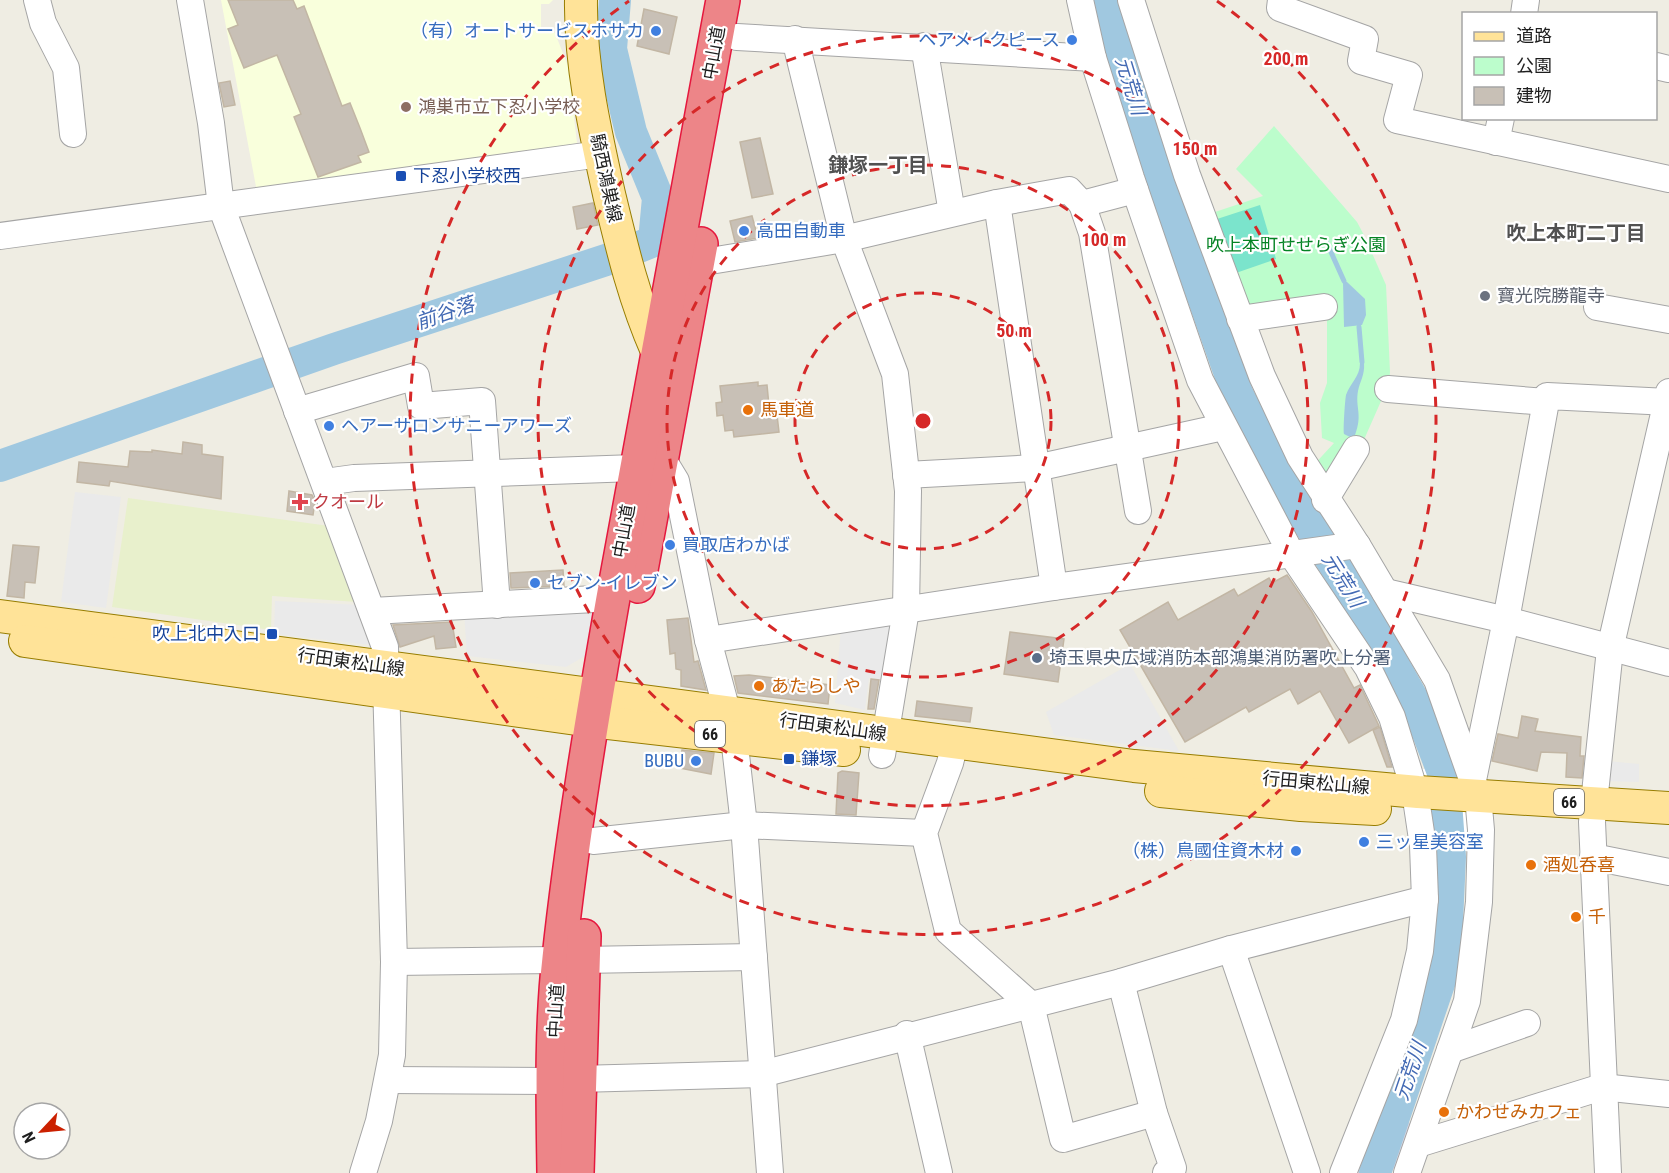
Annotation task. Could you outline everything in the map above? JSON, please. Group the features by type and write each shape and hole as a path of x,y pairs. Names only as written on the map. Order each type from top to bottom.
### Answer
{"highway":[{"name":"中山道","path":"554,1173 565,1080 570,960 604,709 648,463 657,351 688,203 723,0"},
{"name":"中山道","path":"570,960 593,841 613,598 698,263 743,0"},
{"name":"中山道","path":"565,1080 577,1173"}],"main road":[{"name":"騎西鴻巣線","path":"581,0 583,42 600,154 630,282 657,351"},
{"name":"行田東松山線","path":"0,616 391,679 604,709 952,753 1134,766 1418,802 1475,801 1593,813 1669,825"},
{"name":"行田東松山線","path":"0,638 391,679"},
{"name":"行田東松山線","path":"1593,813 1669,808"}],"street":[{"path":"37,0 43,23 66,68 73,134"},
{"path":"190,0 221,206 385,647 391,679 394,963 392,1055 388,1080 363,1173"},
{"path":"1080,0 1093,58 1200,381 1292,555 1368,668 1392,717 1418,802 1425,898 1420,951 1404,1020 1339,1171"},
{"path":"1131,0 1187,175 1262,376 1300,457 1325,500 1357,545 1437,680 1475,801"},
{"path":"1281,0 1280,8 1365,39 1361,61 1409,75 1397,120 1498,130 1669,179"},
{"path":"736,37 924,46 1093,58"},
{"path":"795,39 844,238 896,374 906,476 906,610 884,744"},
{"path":"924,46 952,213"},
{"path":"0,236 600,154"},
{"path":"698,263 844,238 997,203 1069,190 1082,204 1092,233 1138,511"},
{"path":"1082,204 1135,190"},
{"path":"997,203 1053,587"},
{"path":"1240,319 1324,307"},
{"path":"1597,307 1669,320"},
{"path":"297,411 417,376 421,406 482,401 497,605"},
{"path":"1388,389 1546,402"},
{"path":"1407,1173 1467,1001 1479,902 1475,801 1547,396 1668,399 1610,650 1593,813 1602,1087 1608,1173"},
{"path":"906,476 1036,468 1223,427"},
{"path":"1325,500 1356,449"},
{"path":"325,482 354,478 648,463 676,480 708,640 730,725 744,825 770,1173"},
{"path":"708,640 1053,587 1357,545"},
{"path":"1385,592 1506,620 1610,650 1669,663"},
{"path":"372,611 613,598"},
{"path":"952,753 924,833 948,931 1031,1005 1063,1139 1154,1113"},
{"path":"593,841 744,825 924,833"},
{"path":"1593,857 1669,872"},
{"path":"388,1080 565,1080 762,1074 907,1034 1121,982 1425,898"},
{"path":"1231,950 1307,1173"},
{"path":"394,963 754,957"},
{"path":"1121,982 1154,1113 1173,1168 1166,1173"},
{"path":"1450,1050 1527,1023"},
{"path":"907,1034 937,1173"},
{"path":"1418,1144 1602,1087 1669,1094"}],"shaded area":[{"name":"鴻巣市立下忍小学校","path":"221,0 553,0 549,4 541,4 541,28 551,29 555,33 568,66 577,143 568,145 568,150 257,192"},
{"path":"75,492 121,497 106,608 61,602"},
{"path":"128,498 329,526 357,602 272,596 271,630 112,607"},
{"path":"275,601 362,605 371,645 274,634"},
{"path":"595,605 590,653 566,667 467,656 464,611"},
{"path":"898,618 890,680 869,678 865,710 835,703 841,627"},
{"path":"1130,664 1179,751 1054,735 1046,712"},
{"path":"1607,761 1639,764 1639,782 1604,781"},
{"path":"1403,1118 1405,1124 1420,1120 1405,1166 1388,1170 1387,1173 1350,1173 1363,1138 1379,1132 1382,1124"}],"green space":[{"name":"吹上本町せせらぎ公園","path":"1274,126 1357,222 1386,285 1389,383 1334,501 1310,469 1334,443 1322,438 1320,403 1327,383 1327,312 1247,313 1209,214 1263,196 1236,169"},
{"path":"1260,205 1276,259 1233,274 1214,220"}],"water":[{"path":"1343,282 1347,282 1365,299 1366,315 1362,325 1344,327"},
{"path":"1360,363 1364,363 1364,367 1357,397 1359,416 1355,435 1350,437 1344,434 1346,398"}],"pier":[{"path":"1417,768 1463,774 1472,837 1426,833"}],"building":[{"path":"228,0 293,0 297,9 304,6 342,106 350,103 369,152 358,156 361,162 318,177 294,117 301,114 277,55 244,68 228,29 238,25"},
{"path":"644,9 677,17 669,54 637,46"},
{"path":"230,81 235,105 224,107 219,83"},
{"path":"760,138 773,194 752,198 740,142"},
{"path":"593,203 598,225 577,229 573,207"},
{"path":"752,216 758,238 735,242 730,221"},
{"path":"758,382 758,386 767,385 770,416 777,415 779,432 734,437 733,430 725,431 723,415 717,416 716,403 722,402 720,386"},
{"path":"183,442 202,445 202,454 223,457 221,499 110,481 109,486 77,482 79,462 128,467 130,451 152,452 152,450 182,454"},
{"path":"289,491 312,495 315,501 313,515 287,511"},
{"path":"13,545 39,547 35,583 25,582 24,598 7,596"},
{"path":"563,570 564,586 511,588 510,573"},
{"path":"1287,575 1312,612 1354,688 1360,685 1379,726 1349,743 1320,691 1298,704 1290,689 1249,712 1246,707 1185,742 1120,630 1168,602 1178,620 1234,589 1238,596 1269,578 1272,583"},
{"path":"688,618 694,662 698,661 706,690 681,686 681,670 676,669 675,653 670,654 667,620"},
{"path":"452,622 456,647 436,649 434,636 400,647 393,625"},
{"path":"1010,632 1064,639 1058,682 1004,674"},
{"path":"749,675 830,685 828,704 738,693 734,676"},
{"path":"871,679 879,680 874,709 868,709"},
{"path":"917,701 972,708 970,722 915,716"},
{"path":"1522,716 1538,719 1535,731 1581,737 1580,756 1584,756 1582,778 1566,777 1567,753 1541,752 1537,771 1492,761 1498,734 1518,738"},
{"path":"1380,727 1392,767 1387,767 1373,730"},
{"path":"682,750 714,753 711,774 679,768"},
{"path":"842,771 859,773 856,815 836,814 838,773"}],"waterway":[{"name":"前谷落","path":"0,466 334,349 612,258 654,241 658,198 631,132 611,49 615,0"},
{"name":"元荒川","path":"1104,0 1135,104 1242,408 1268,458 1368,619 1420,712 1444,775 1450,857 1445,966 1375,1173"},
{"path":"1183,199 1209,275"},
{"path":"1326,241 1344,281"},
{"path":"1211,284 1249,387 1292,473"},
{"path":"1359,327 1362,362"}],"place":[{"name":"（有）オートサービスホサカ","path":"656,31"},
{"name":"ヘアメイクピース","path":"1072,40"},
{"name":"鴻巣市立下忍小学校","path":"406,107"},
{"name":"下忍小学校西","path":"401,176"},
{"name":"高田自動車","path":"744,231"},
{"name":"寶光院勝龍寺","path":"1485,296"},
{"name":"馬車道","path":"748,410"},
{"name":"ヘアーサロンサニーアワーズ","path":"329,426"},
{"name":"クオール","path":"300,502"},
{"name":"買取店わかば","path":"670,545"},
{"name":"セブン-イレブン","path":"535,583"},
{"name":"吹上北中入口","path":"272,634"},
{"name":"埼玉県央広域消防本部鴻巣消防署吹上分署","path":"1037,658"},
{"name":"あたらしや","path":"759,686"},
{"name":"鎌塚","path":"789,759"},
{"name":"BUBU","path":"696,761"},
{"name":"三ッ星美容室","path":"1364,842"},
{"name":"（株）鳥國住資木材","path":"1296,851"},
{"name":"酒処呑喜","path":"1531,865"},
{"name":"千","path":"1576,917"},
{"name":"かわせみカフェ","path":"1444,1112"}],"district":[{"name":"鎌塚一丁目","path":"878,165"},
{"name":"吹上本町二丁目","path":"1576,233"}]}
